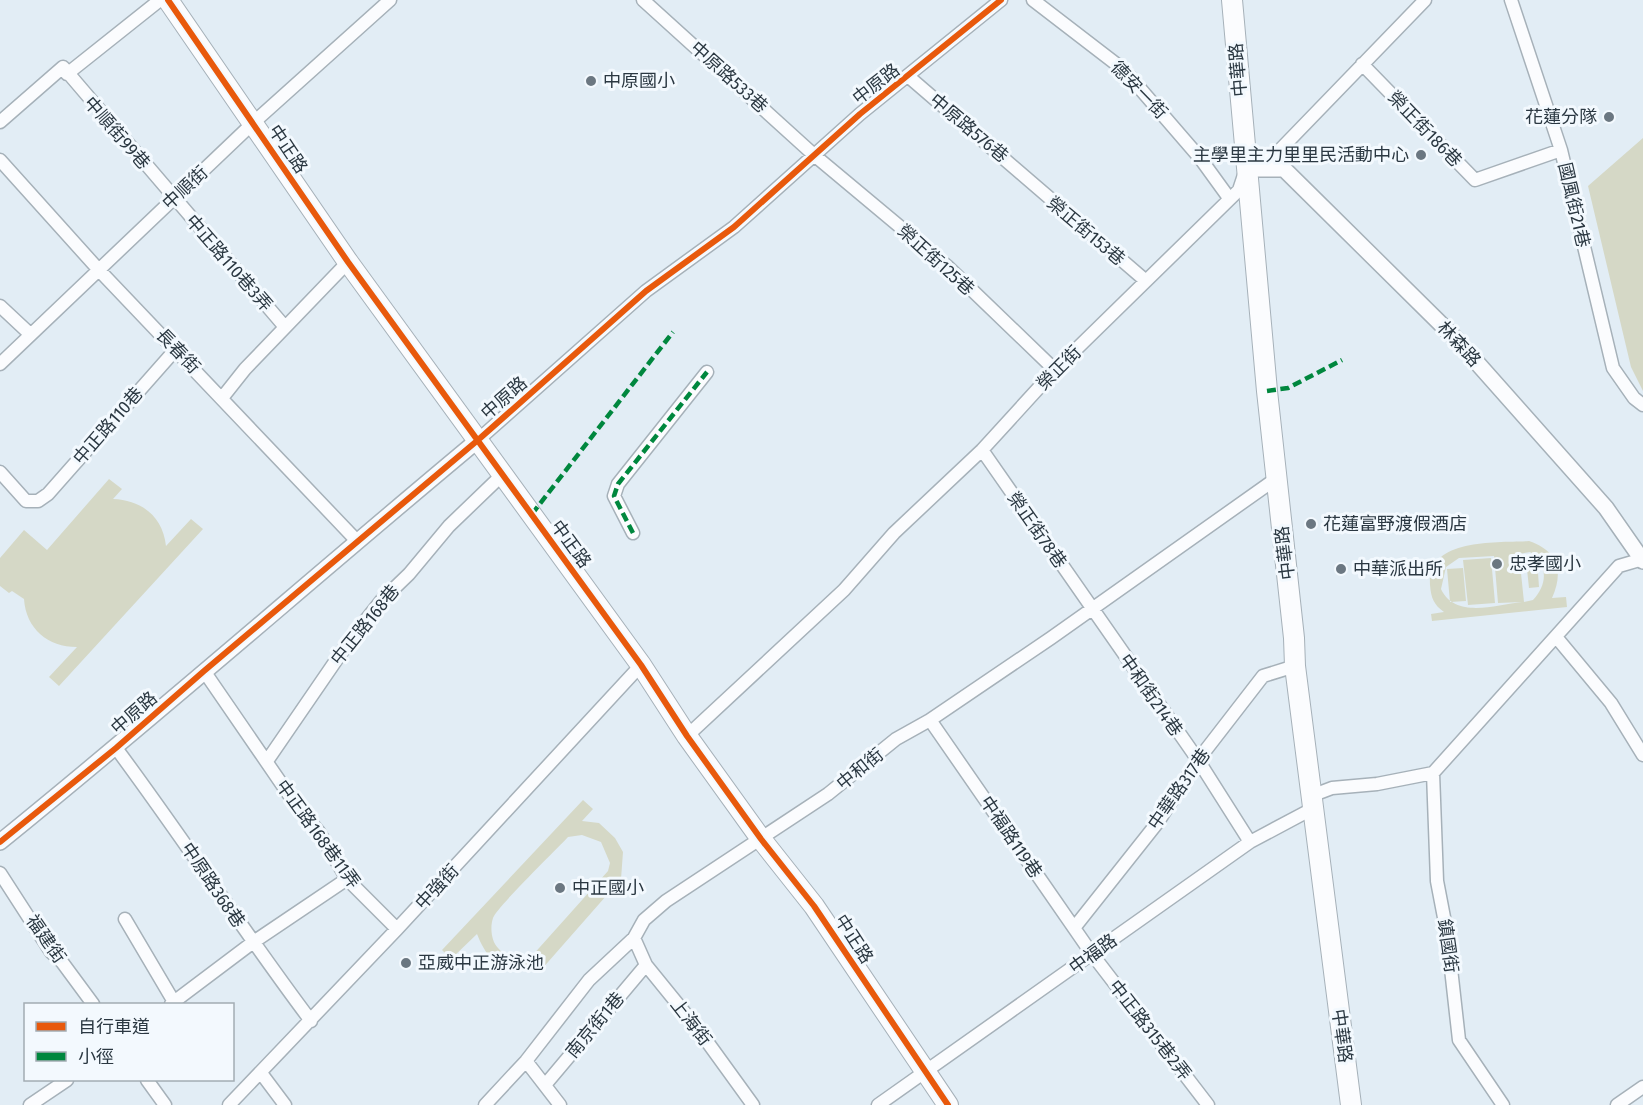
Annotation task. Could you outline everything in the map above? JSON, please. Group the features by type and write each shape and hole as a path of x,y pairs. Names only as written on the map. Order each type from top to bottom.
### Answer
{"main road":[{"name":"中正路","path":"168,0 348,262 641,665 687,736 761,839 814,906 948,1105"},
{"name":"中華路","path":"1232,0 1246,169 1295,666 1351,1105"}],"street":[{"path":"0,122 160,0"},
{"name":"中順街","path":"0,364 253,123 390,0"},
{"name":"中原路533巷","path":"643,0 814,154"},
{"name":"中原路","path":"0,842 116,748 478,440 646,291 734,227 814,154 1001,0"},
{"name":"德安一街","path":"1033,0 1124,70 1200,158 1228,198"},
{"path":"1246,169 1275,155 1425,0"},
{"name":"國風街21巷","path":"1511,0 1561,150 1613,368 1634,398 1643,405"},
{"name":"榮正街186巷","path":"1362,64 1475,180 1561,150"},
{"name":"中順街99巷","path":"65,71 173,199"},
{"name":"中原路576巷","path":"909,77 1015,167 1026,181"},
{"name":"榮正街125巷","path":"814,154 947,266 1055,370"},
{"name":"長春街","path":"0,160 99,269 357,541"},
{"name":"榮正街","path":"687,736 844,590 894,533 981,450 1055,370 1228,198 1239,190 1246,169"},
{"name":"林森路","path":"1246,169 1284,169 1399,282 1456,339 1606,508 1643,560"},
{"name":"榮正街153巷","path":"1026,181 1146,281"},
{"name":"中正路110巷3弄","path":"173,199 285,327"},
{"path":"222,398 244,369 348,262"},
{"path":"0,306 30,334"},
{"name":"中正路110巷","path":"0,472 26,501 38,501 48,494 176,349"},
{"path":"633,533 614,496 618,484 707,372"},
{"name":"榮正街78巷","path":"981,450 1092,609"},
{"name":"中正路168巷","path":"267,761 350,640 381,601 409,574 449,526 502,475"},
{"name":"中和街","path":"485,1105 526,1061 589,980 634,938 644,920 666,901 828,794 896,739 930,720 1092,609 1276,478"},
{"path":"1311,803 1332,788 1377,784 1433,773 1557,638 1619,566 1643,560"},
{"name":"中和街214巷","path":"1092,609 1198,760 1250,842"},
{"path":"1557,638 1611,703 1643,755"},
{"name":"中強街","path":"229,1105 311,1021 641,665"},
{"name":"中華路317巷","path":"1074,928 1158,822 1198,760 1263,676 1295,666"},
{"name":"中正路168巷11弄","path":"204,671 294,802 319,832 347,879 397,929"},
{"name":"中福路119巷","path":"930,720 1092,954"},
{"name":"中原路368巷","path":"116,748 205,870 252,943 311,1021"},
{"name":"鎮國街","path":"1433,773 1437,881 1447,933 1459,1040 1503,1105"},
{"name":"中福路","path":"878,1105 1250,842 1311,803"},
{"name":"福建街","path":"0,873 51,952 92,1003"},
{"path":"125,919 172,1003 252,943 347,879"},
{"name":"上海街","path":"634,938 646,965 698,1029 753,1105"},
{"name":"中正路315巷2弄","path":"1092,954 1208,1105"},
{"name":"南京街1巷","path":"545,1085 646,965"},
{"path":"526,1061 560,1105"},
{"path":"261,1073 285,1105"},
{"path":"30,1105 66,1081"},
{"path":"148,1081 165,1105"},
{"path":"1617,1105 1643,1087"}],"green space":[{"path":"1643,138 1643,391 1631,367 1588,186"},
{"path":"109,479 122,489 113,499 133,503 149,512 161,527 166,546 191,519 203,529 59,686 49,677 77,647 57,644 40,634 29,619 24,599 12,591 9,593 0,586 0,558 24,530 47,550"},
{"path":"1529,541 1547,550 1552,556 1556,563 1558,579 1552,598 1566,597 1567,607 1432,621 1431,614 1444,612 1434,601 1430,585 1432,569 1440,558 1466,546","holes":["1530,552 1540,563 1544,575 1538,594 1533,600 1524,602 1519,554","1494,556 1498,603 1522,602 1477,608 1456,604 1447,598 1441,589 1446,567 1459,558"]},
{"path":"1491,558 1495,603 1468,605 1463,560"},
{"path":"1537,559 1539,587 1529,588 1526,560"},
{"path":"1463,568 1466,601 1450,602 1447,569"},
{"path":"583,800 593,809 582,821 599,823 615,838 623,852 621,879 541,970 518,971 501,966 488,954 477,934 451,959 442,950","holes":["582,835 601,842 610,863 608,871 531,957 513,957 502,952 494,942 492,926 493,918 504,903 568,837"]}],"marked path":[{"path":"532,514 673,332"},
{"path":"1267,391 1288,388 1342,360"},
{"path":"633,533 614,496 618,484 707,372"}],"cycle path":[{"path":"168,0 348,262 641,665 687,736 761,839 814,906 948,1105"},
{"path":"0,842 116,748 478,440 646,291 734,227 860,114 1001,0"}],"place":[{"name":"中原國小","path":"591,81"},
{"name":"花蓮分隊","path":"1609,117"},
{"name":"主學里主力里里民活動中心","path":"1421,155"},
{"name":"花蓮富野渡假酒店","path":"1311,524"},
{"name":"忠孝國小","path":"1497,564"},
{"name":"中華派出所","path":"1341,569"},
{"name":"中正國小","path":"560,888"},
{"name":"亞威中正游泳池","path":"406,963"}]}
